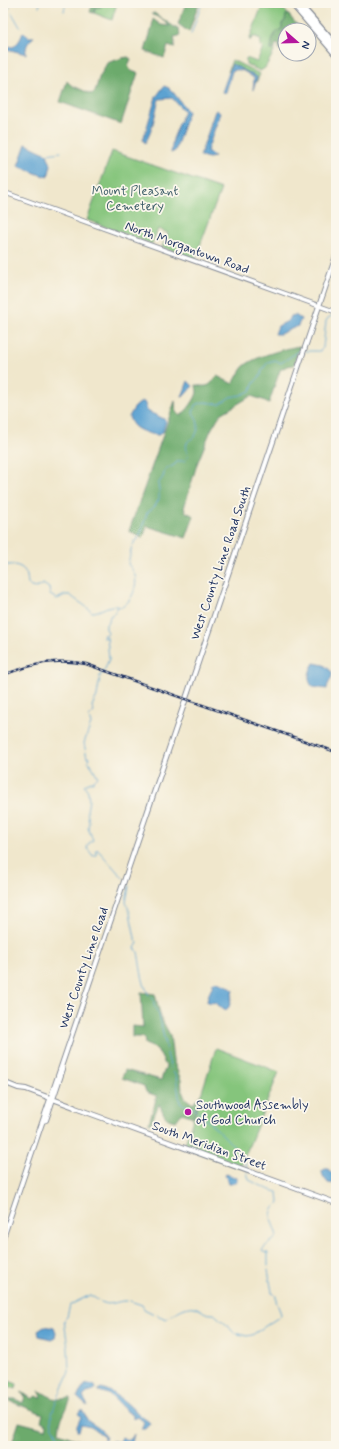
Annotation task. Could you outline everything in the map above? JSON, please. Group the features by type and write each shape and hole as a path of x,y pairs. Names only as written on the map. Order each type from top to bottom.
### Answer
{"highway":[{"path":"292,3 336,54"},
{"path":"298,3 336,45"}],"main road":[{"name":"North Morgantown Road","path":"3,192 334,311"},
{"name":"West County Line Road South","path":"126,876 336,256"},
{"name":"West County Line Road","path":"3,1238 43,1121 42,1119 51,1100 60,1068 62,1067 126,876"},
{"name":"South Meridian Street","path":"3,1082 25,1090 26,1089 51,1100 74,1106 75,1108 336,1203"}],"green space":[{"path":"93,3 101,4 101,7 95,8 94,13 90,12"},
{"path":"101,3 117,3 112,20 94,13 95,8"},
{"path":"186,3 199,3 189,32 178,24"},
{"path":"263,3 278,3 288,14 286,15 285,21 277,22 277,32 272,41 271,50 274,50 274,52 265,68 260,71 246,64 246,58 257,62 263,47 260,46 261,40 258,39 258,37 252,37 251,40 249,40"},
{"path":"153,13 179,30 180,34 179,36 174,37 174,48 168,46 164,58 145,51 153,19 161,25 170,26 160,18 153,15"},
{"path":"288,14 295,22 284,22 286,15"},
{"path":"277,32 277,44 275,49 271,50 273,40"},
{"path":"128,57 131,59 128,66 130,70 138,73 121,124 60,102 67,81 71,85 91,94 95,92 99,78 107,63"},
{"path":"232,60 260,74 256,83 257,77 232,64 228,71"},
{"name":"Mount Pleasant Cemetery","path":"112,151 221,189 195,259 162,247 168,233 158,229 152,244 87,220"},
{"path":"300,346 294,365 287,366 280,370 269,403 251,396 221,414 218,418 211,430 197,464 184,508 186,512 194,516 186,538 147,526 143,538 129,531 175,401 176,412 180,416 195,398 197,392 196,385 207,386 213,382 217,376 233,384 243,367 248,363 270,354"},
{"path":"141,992 155,994 161,1018 170,1035 173,1060 181,1080 182,1091 185,1098 193,1104 201,1094 193,1117 182,1113 176,1121 166,1118 159,1104 151,1123 149,1123 157,1096 146,1092 144,1086 122,1078 125,1070 161,1080 166,1066 157,1049 145,1044 144,1037 132,1037 132,1026 143,1027"},
{"path":"216,1048 279,1072 240,1168 184,1147"},
{"path":"3,1379 17,1384 16,1389 3,1384"},
{"path":"39,1391 56,1399 70,1398 60,1423 59,1433 95,1446 11,1446 19,1422 46,1429 47,1424 41,1421 43,1414 10,1401 10,1399 15,1399 23,1403 25,1396 21,1393 22,1392 32,1399 36,1396 41,1398 42,1396"}],"water":[{"path":"23,32 29,37 34,37 27,44 26,54 3,48 3,45 15,46 20,40"},
{"path":"232,64 257,77 253,90 254,78 243,71 235,70 232,71 226,92 222,92"},
{"path":"164,86 173,92 188,112 175,151 171,153 173,139 184,111 172,98 159,99 150,133 145,143 143,140 156,97"},
{"path":"217,110 220,113 207,151 215,157 209,158 200,156 211,124 210,123 215,111"},
{"path":"26,144 47,154 51,165 48,177 18,166"},
{"path":"295,315 301,319 298,326 280,334 275,334 278,326 288,321 291,316"},
{"path":"188,381 193,386 182,397"},
{"path":"142,401 145,403 147,411 166,421 163,431 159,435 142,431 136,428 131,422 129,417 134,408"},
{"path":"314,663 324,665 332,672 332,677 327,689 313,687 311,684 309,675"},
{"path":"215,981 228,986 233,990 229,1007 226,1010 216,1003 207,1002"},
{"path":"328,1169 336,1178 336,1184 328,1183 325,1179 322,1171"},
{"path":"226,1174 237,1178 236,1181 229,1184 225,1175"},
{"path":"44,1326 54,1328 56,1332 55,1337 51,1339 39,1336 38,1330"},
{"path":"85,1385 94,1385 96,1388 94,1391 87,1393 83,1397 87,1406 77,1397"},
{"path":"102,1388 121,1398 150,1424 145,1429 141,1429 144,1422 138,1417 133,1419 133,1415 111,1396 99,1391 99,1389"},
{"path":"82,1410 88,1421 100,1429 106,1437 105,1440 104,1436 91,1427 81,1425 79,1431 77,1431 77,1426 81,1417 78,1413"},
{"path":"134,1434 132,1443 141,1444 142,1446 117,1442 115,1446 109,1445 112,1441 120,1442 122,1437 127,1440 131,1439"}],"waterway":[{"path":"7,3 10,8"},
{"path":"39,7 40,3"},
{"path":"64,11 66,3"},
{"path":"191,34 202,3"},
{"path":"12,13 20,27"},
{"path":"47,154 61,152"},
{"path":"305,351 320,351 323,348 326,321 335,314"},
{"path":"3,566 14,565 21,567 26,572 28,584 31,587 36,588 43,584 49,588 50,595 57,599 65,595 70,595 92,612 107,607 122,607 129,601 136,584 135,575 128,564 132,546 140,535 147,513 155,506 159,499 158,484 163,477 165,470 178,461 185,461 187,459 186,445 194,437 198,428 198,422 193,413 195,405 204,402 220,404 230,397 241,395 250,391 268,362 275,360 281,363 302,350"},
{"path":"118,607 110,616 109,621 106,624 106,629 108,632 107,635 104,634 103,638 107,637 109,659 100,676 97,696 92,706 94,712 89,717 91,724 84,743 87,758 89,757 88,761 98,777 94,781 84,785 88,791 89,800 87,811 89,822 88,828 93,840 89,843 87,848 93,856 96,855 97,849 123,878"},
{"path":"126,882 129,886 126,902 130,913 135,938 138,943 135,948 138,952 144,985 150,997 154,1001 159,1015 171,1068"},
{"path":"173,1072 176,1076 180,1103 194,1109 216,1128 240,1155 247,1169"},
{"path":"247,1172 249,1180 270,1190 278,1192 279,1203 272,1211 271,1215 277,1236 262,1250 263,1252 268,1253 268,1266"},
{"path":"157,1315 166,1319 185,1308 193,1307 206,1313 214,1314 234,1333 247,1336 252,1335 279,1317 281,1314 276,1301 276,1296 272,1292 268,1270"},
{"path":"55,1446 58,1436 52,1425 51,1417 69,1372 68,1348 64,1320 67,1317 70,1305 90,1295 100,1302 107,1304 127,1301"},
{"path":"130,1301 142,1305 144,1309 154,1314"}],"railway":[{"path":"3,675 44,663 64,661 86,664 336,752"}],"place":[{"name":"Southwood Assembly of God Church","path":"188,1112"}]}
